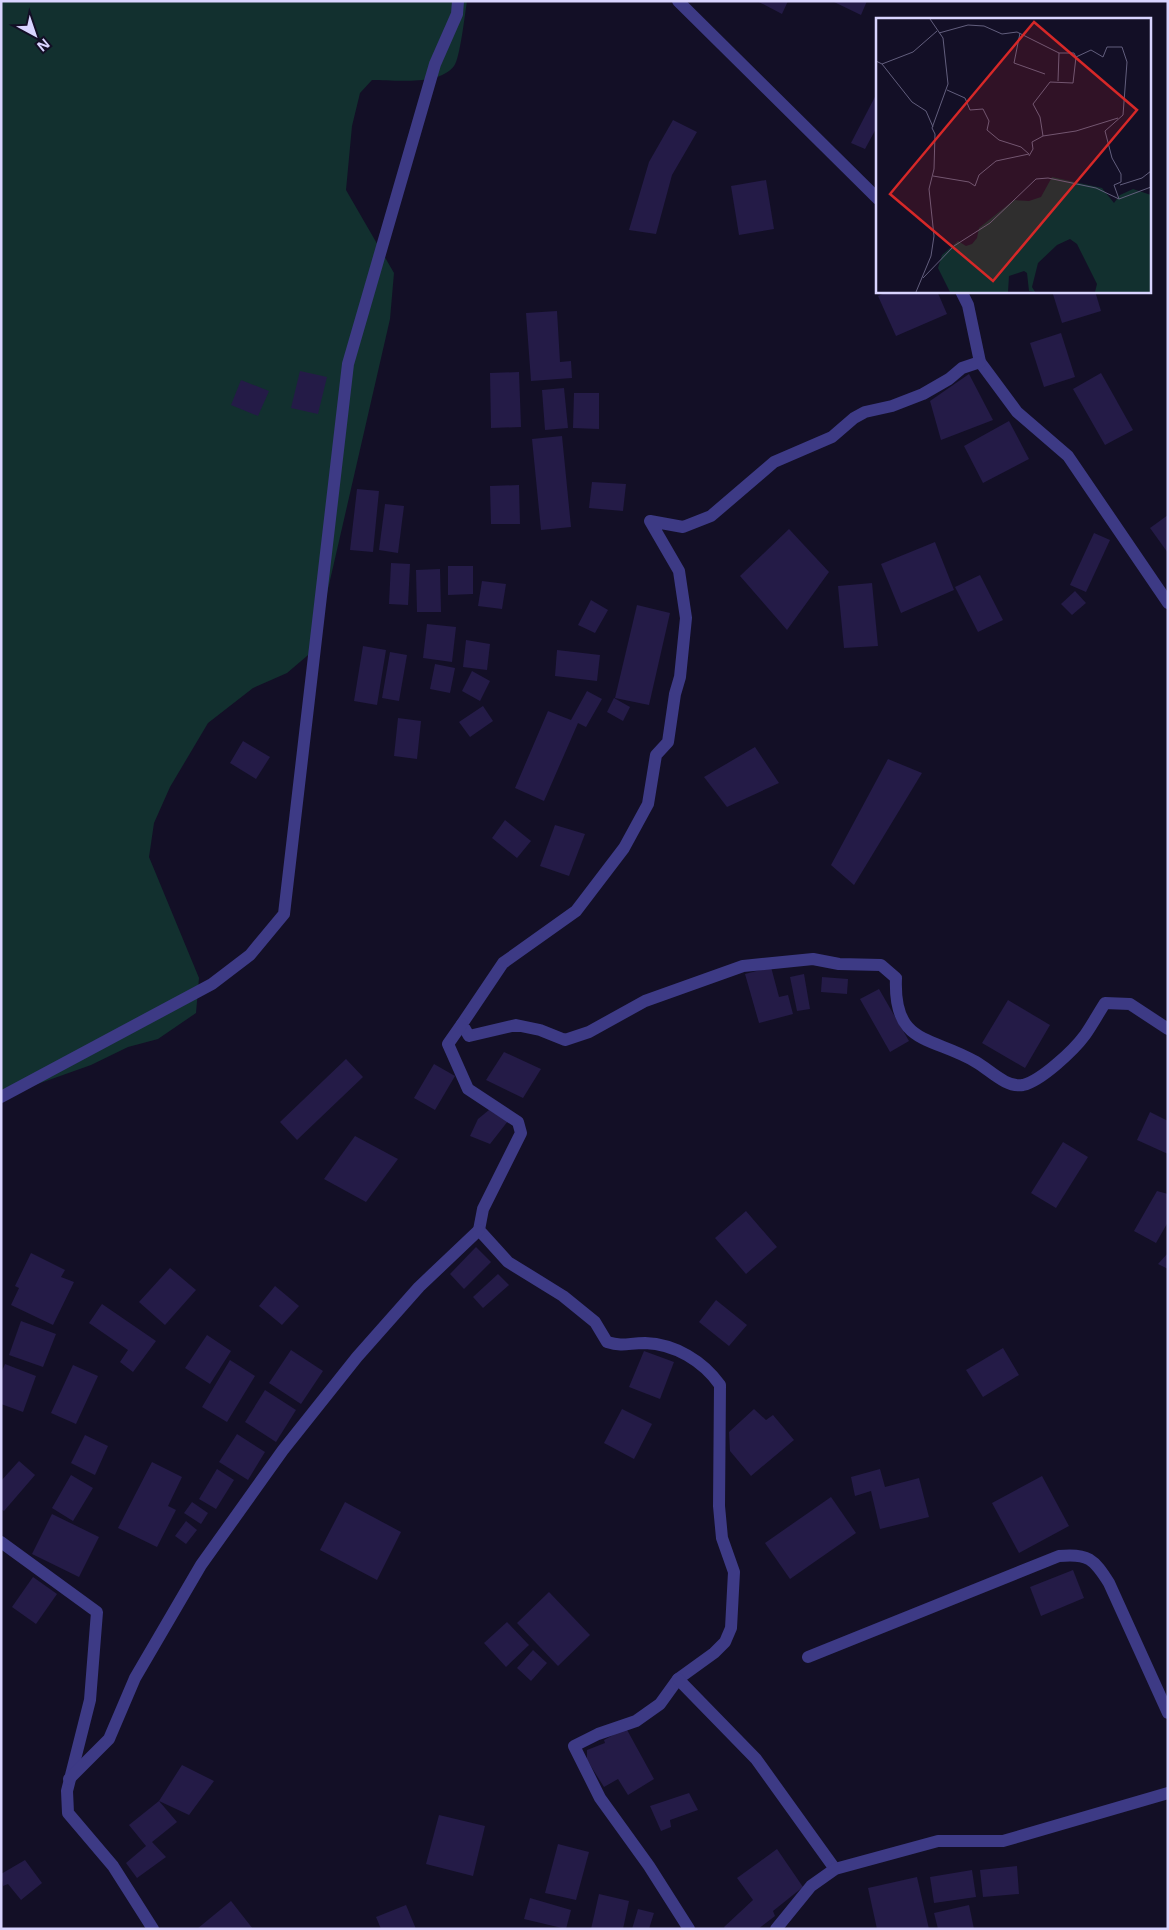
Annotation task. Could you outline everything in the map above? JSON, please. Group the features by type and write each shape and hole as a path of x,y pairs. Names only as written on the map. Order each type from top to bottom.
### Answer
{"street":[{"path":"1,1097 212,984 250,954 284,914 348,364 434,64 457,14 458,1"},
{"path":"678,1 876,197"},
{"path":"962,292 968,305 980,362 1017,412 1068,456 1168,603"},
{"path":"69,1779 109,1739 135,1678 201,1565 283,1450 357,1357 419,1287 479,1230 483,1208 521,1133 518,1122 468,1089 448,1044 503,963 576,911 624,848 648,804 656,755 668,742 675,694 680,677 686,618 679,571 650,521 683,527 711,516 774,462 832,437 854,418 865,412 892,406 923,394 949,380 962,368 980,362"},
{"path":"462,1024 469,1036 516,1025 540,1030 565,1040 589,1032 645,1001 744,966 813,959 839,964 881,965 896,978 895,992 902,1019 918,1037 975,1061 1009,1083 1023,1085 1042,1077 1084,1036 1105,1003 1130,1004 1168,1029"},
{"path":"479,1230 508,1262 563,1296 595,1322 607,1342 622,1346 645,1343 678,1349 711,1372 720,1385 720,1506 722,1538 734,1572 731,1628 725,1642 714,1653 678,1679 660,1704 636,1721 598,1734 574,1746 600,1798 650,1866 689,1929"},
{"path":"1,1542 97,1612 90,1700 69,1779 67,1791 68,1813 113,1866 153,1929"},
{"path":"808,1657 1059,1556 1078,1554 1099,1566 1109,1583 1168,1713"},
{"path":"678,1679 756,1758 835,1869"},
{"path":"776,1929 811,1886 835,1869 938,1841 1002,1841 1168,1793"}],"green space":[{"path":"1,1 467,1 460,46 454,66 438,77 427,79 404,81 372,80 360,93 352,126 346,190 394,273 390,319 314,650 287,673 253,688 208,723 170,787 154,823 149,857 199,978 196,1013 158,1039 128,1047 91,1065 1,1097"}],"building":[{"path":"757,1 788,1 782,14"},
{"path":"832,1 867,1 861,15"},
{"path":"876,95 876,129 865,149 851,143"},
{"path":"673,120 697,132 672,175 656,234 629,230 649,162"},
{"path":"766,180 774,229 739,235 731,186"},
{"path":"887,292 937,292 947,314 896,336 878,296"},
{"path":"1052,292 1095,292 1101,311 1062,323"},
{"path":"557,311 560,362 571,361 572,378 531,381 526,313"},
{"path":"1061,333 1075,377 1044,387 1030,343"},
{"path":"300,371 327,377 318,414 291,408"},
{"path":"519,372 521,427 491,428 490,373"},
{"path":"1101,373 1133,430 1105,445 1073,389"},
{"path":"969,374 993,420 941,440 930,401"},
{"path":"241,380 269,391 258,416 231,405"},
{"path":"564,388 568,428 545,430 542,390"},
{"path":"574,393 599,393 599,429 573,428"},
{"path":"1009,421 1029,459 983,483 964,446"},
{"path":"562,436 571,527 541,530 532,439"},
{"path":"592,482 626,484 623,511 589,508"},
{"path":"519,485 520,524 491,524 490,486"},
{"path":"357,489 379,491 373,552 350,550"},
{"path":"385,504 404,506 398,553 379,550"},
{"path":"1168,515 1168,553 1150,528"},
{"path":"789,529 829,572 787,630 740,576"},
{"path":"1094,533 1110,540 1086,592 1070,585"},
{"path":"935,542 954,590 901,613 881,564"},
{"path":"391,563 410,564 408,605 389,604"},
{"path":"448,566 473,566 473,594 448,595"},
{"path":"440,569 441,612 417,612 416,570"},
{"path":"980,575 1003,620 978,632 955,587"},
{"path":"482,581 506,584 502,609 478,606"},
{"path":"872,583 878,646 844,648 838,586"},
{"path":"1075,591 1086,603 1072,615 1061,604"},
{"path":"591,600 608,610 595,633 578,625"},
{"path":"637,605 670,613 649,705 615,698"},
{"path":"427,624 456,627 452,662 423,658"},
{"path":"466,640 490,644 487,670 463,667"},
{"path":"363,646 386,650 377,705 354,701"},
{"path":"557,650 600,655 597,681 555,676"},
{"path":"390,652 407,655 399,701 382,698"},
{"path":"435,664 455,668 450,693 430,689"},
{"path":"472,671 490,681 480,701 462,691"},
{"path":"587,691 602,699 586,727 578,723 544,801 515,788 548,711 571,720"},
{"path":"614,698 630,707 623,721 607,712"},
{"path":"483,706 493,721 470,737 459,722"},
{"path":"398,718 421,721 417,759 394,756"},
{"path":"243,741 270,757 256,779 230,763"},
{"path":"755,747 779,783 727,807 704,777"},
{"path":"888,759 922,773 854,885 831,865"},
{"path":"505,820 531,841 517,858 492,838"},
{"path":"555,825 585,834 569,876 540,866"},
{"path":"771,967 779,997 788,995 793,1014 759,1023 745,974"},
{"path":"804,974 810,1009 797,1011 790,977"},
{"path":"822,977 848,979 847,994 821,992"},
{"path":"879,989 909,1041 890,1052 860,999"},
{"path":"1008,1000 1050,1025 1025,1068 982,1043"},
{"path":"504,1052 541,1069 523,1098 486,1080"},
{"path":"346,1059 363,1077 297,1140 280,1122"},
{"path":"434,1064 455,1076 435,1110 414,1098"},
{"path":"489,1110 508,1121 490,1144 470,1136 478,1119"},
{"path":"1150,1112 1168,1121 1168,1154 1137,1140"},
{"path":"355,1136 398,1159 366,1202 324,1179"},
{"path":"1063,1142 1088,1157 1056,1208 1031,1193"},
{"path":"1157,1191 1168,1194 1168,1222 1156,1243 1134,1231"},
{"path":"746,1211 777,1247 746,1274 715,1238"},
{"path":"476,1247 491,1262 464,1289 450,1274"},
{"path":"31,1253 65,1270 61,1277 74,1282 53,1325 11,1305 19,1288 15,1286"},
{"path":"1168,1253 1168,1269 1158,1264"},
{"path":"170,1268 196,1290 165,1325 139,1302"},
{"path":"498,1274 509,1285 483,1308 473,1297"},
{"path":"275,1286 299,1306 282,1325 259,1306"},
{"path":"716,1300 747,1325 729,1346 699,1322"},
{"path":"102,1304 156,1341 133,1372 120,1362 128,1350 89,1323"},
{"path":"21,1321 56,1334 43,1367 9,1355"},
{"path":"207,1335 231,1351 210,1384 185,1368"},
{"path":"1003,1348 1019,1375 983,1397 966,1370"},
{"path":"291,1350 323,1371 301,1404 269,1383"},
{"path":"644,1351 674,1362 660,1399 629,1387"},
{"path":"230,1360 255,1376 227,1422 202,1407"},
{"path":"5,1364 36,1376 23,1412 1,1404 1,1373"},
{"path":"73,1365 98,1376 76,1424 51,1413"},
{"path":"265,1390 296,1410 276,1442 245,1422"},
{"path":"622,1409 652,1424 634,1459 604,1443"},
{"path":"754,1409 766,1420 773,1415 794,1440 751,1476 730,1451 729,1432"},
{"path":"237,1434 265,1452 248,1480 219,1462"},
{"path":"85,1435 108,1446 95,1475 71,1463"},
{"path":"19,1461 35,1475 4,1511 1,1509 1,1481"},
{"path":"152,1462 182,1477 168,1506 176,1510 157,1547 118,1528"},
{"path":"217,1469 234,1480 216,1509 199,1499"},
{"path":"880,1469 885,1487 919,1478 929,1517 880,1529 871,1491 855,1496 851,1477"},
{"path":"71,1475 93,1488 73,1521 52,1508"},
{"path":"1042,1476 1069,1526 1019,1553 992,1503"},
{"path":"831,1497 856,1533 790,1579 765,1543"},
{"path":"192,1502 208,1513 201,1524 184,1513"},
{"path":"345,1502 401,1532 377,1580 320,1550"},
{"path":"52,1514 99,1537 79,1577 32,1554"},
{"path":"186,1521 197,1530 186,1544 175,1536"},
{"path":"1073,1570 1084,1598 1041,1616 1030,1587"},
{"path":"33,1577 57,1594 36,1624 12,1607"},
{"path":"549,1592 590,1635 558,1666 517,1623"},
{"path":"507,1622 529,1645 506,1667 484,1643"},
{"path":"533,1650 547,1663 531,1681 517,1668"},
{"path":"626,1728 654,1779 628,1795 618,1779 604,1787 587,1760 587,1750 605,1743 604,1740"},
{"path":"182,1765 214,1781 189,1815 159,1801"},
{"path":"689,1793 698,1810 670,1820 671,1827 661,1831 650,1806"},
{"path":"159,1801 177,1822 152,1842 166,1857 137,1878 126,1863 146,1846 129,1825"},
{"path":"439,1815 485,1826 473,1876 426,1864"},
{"path":"558,1844 589,1852 576,1900 545,1893"},
{"path":"777,1849 803,1887 773,1911 775,1916 758,1929 725,1929 724,1927 753,1900 737,1878"},
{"path":"25,1860 42,1883 21,1900 8,1884 3,1886 1,1874"},
{"path":"1017,1866 1019,1894 983,1897 980,1870"},
{"path":"972,1870 976,1897 934,1903 930,1877"},
{"path":"917,1877 929,1929 877,1929 868,1888"},
{"path":"599,1894 629,1901 623,1929 591,1929"},
{"path":"530,1898 571,1910 566,1929 524,1919"},
{"path":"231,1901 253,1929 197,1929"},
{"path":"406,1905 416,1929 381,1929 376,1917"},
{"path":"969,1905 974,1929 938,1929 934,1913"},
{"path":"638,1909 654,1913 649,1929 632,1929"}]}
